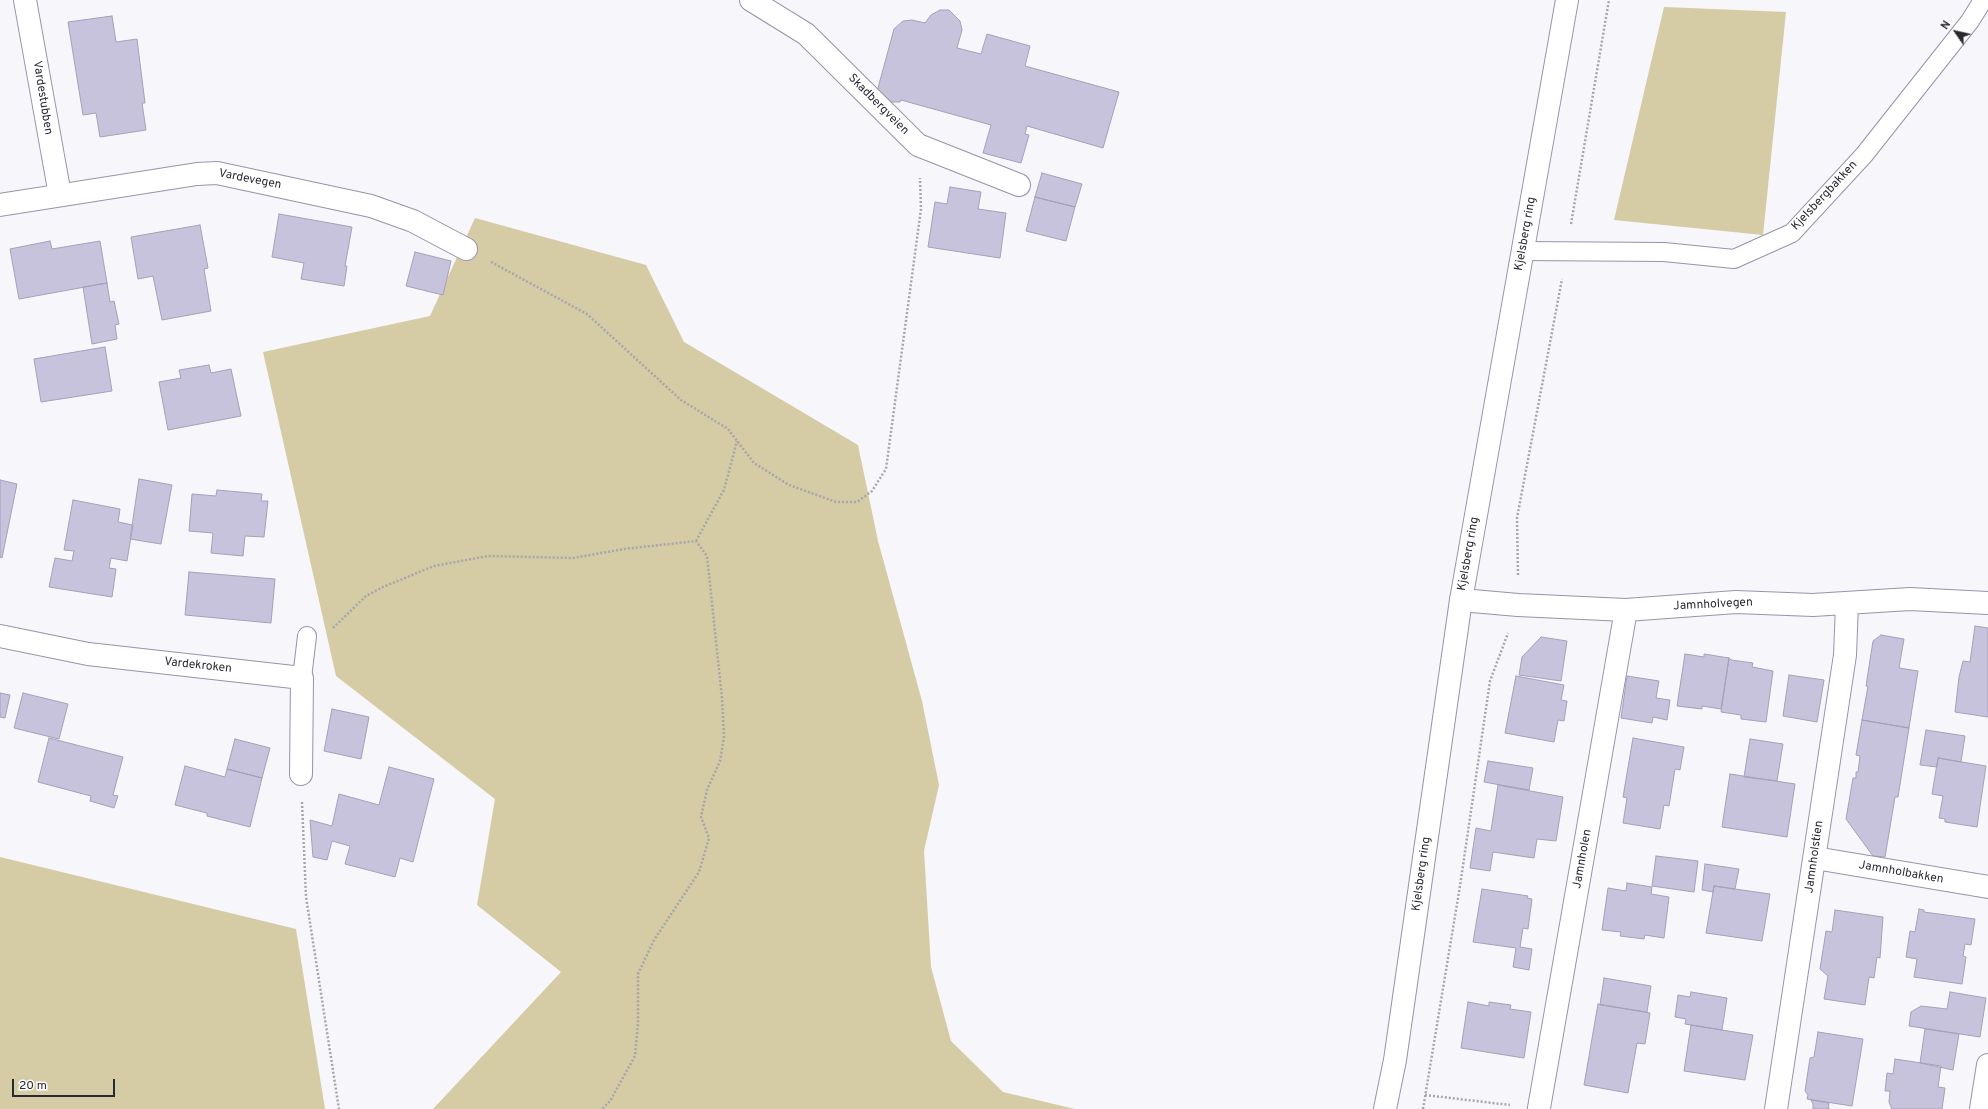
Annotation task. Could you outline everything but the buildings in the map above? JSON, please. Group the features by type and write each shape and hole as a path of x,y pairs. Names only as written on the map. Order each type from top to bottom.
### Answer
{"street":[{"name":"Vardestubben","path":"25,0 60,195"},
{"name":"Skadbergveien","path":"751,0 806,34 918,145 1019,185"},
{"name":"Kjelsberg ring","path":"1385,1109 1396,1052 1461,600 1567,0"},
{"name":"Vardevegen","path":"0,204 197,174 217,173 371,206 413,221 466,250"},
{"name":"Jamnholvegen","path":"1461,600 1518,605 1626,610 1736,602 1813,605 1910,599 1988,603"},
{"name":"Jamnholstien","path":"1776,1109 1845,655 1847,604"},
{"name":"Jamnholen","path":"1539,1108 1626,610"},
{"name":"Vardekroken","path":"0,636 88,654 302,678"},
{"path":"301,774 302,678"},
{"name":"Jamnholbakken","path":"1815,858 1988,887"},
{"path":"1981,1109 1988,1064"}],"lane":[{"name":"Kjelsbergbakken","path":"1523,251 1664,252 1734,259 1792,233 1864,155 1970,21 1983,0"},
{"path":"302,678 307,636"}],"path":[{"path":"1423,1109 1460,886 1490,681 1518,605 1517,518 1567,252 1609,0"},
{"path":"466,250 587,314 681,400 728,429 754,463 777,478 789,485 836,502 857,502 872,491 886,469 921,209 918,145"},
{"path":"696,540 724,490 737,441"},
{"path":"307,636 334,627 366,596 383,587 434,566 488,556 573,558 624,549 696,540"},
{"path":"602,1109 610,1101 635,1056 638,1023 638,974 654,940 699,872 708,838 701,816 707,790 720,761 724,737 722,698 707,556 696,540"},
{"path":"301,774 306,897 339,1109"},
{"path":"1425,1095 1539,1108"}],"shaded area":[{"path":"1664,7 1786,12 1763,235 1614,220"},
{"path":"475,218 646,265 684,342 858,445 878,541 922,701 939,785 924,851 931,967 951,1041 1003,1092 1075,1109 433,1109 561,972 477,905 495,799 336,676 263,352 430,316"},
{"path":"0,857 296,929 325,1109 0,1109"}]}
